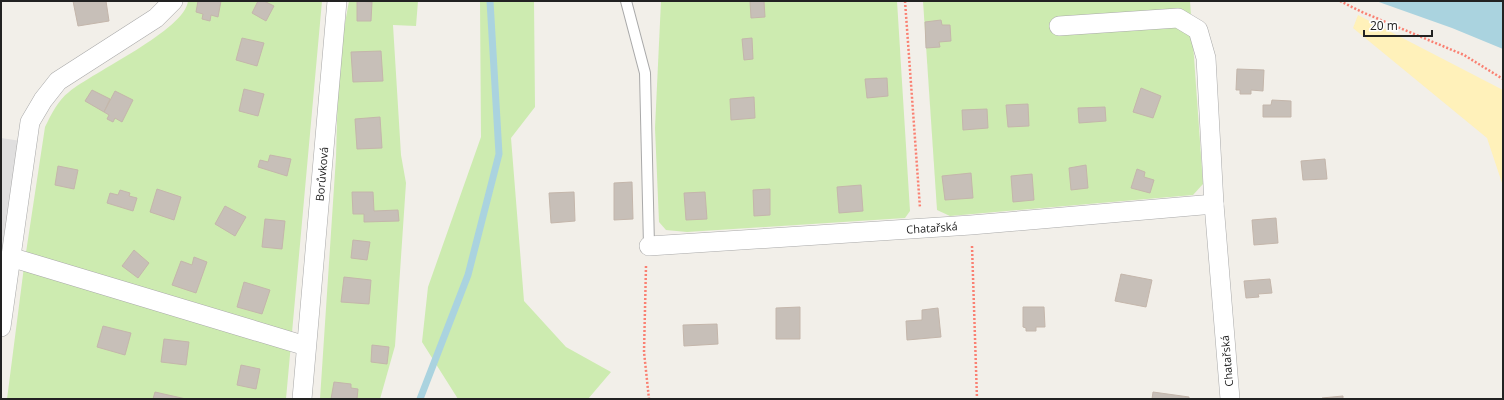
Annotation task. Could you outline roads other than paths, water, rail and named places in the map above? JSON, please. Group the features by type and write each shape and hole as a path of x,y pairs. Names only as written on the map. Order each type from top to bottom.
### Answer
{"street":[{"path":"1,327 30,122 43,100 58,80 156,18 173,1"},
{"name":"Borůvková","path":"302,399 337,1"},
{"name":"Chatařská","path":"1059,26 1178,18 1198,30 1206,58 1214,204 1230,399"},
{"name":"Chatařská","path":"649,246 971,225 1214,204"},
{"path":"10,257 306,346"}],"lane":[{"path":"626,1 645,73 649,246"}],"water":[{"path":"1376,1 1503,1 1503,49 1452,28"}],"waterway":[{"path":"420,399 468,275 499,154 490,1"}]}
